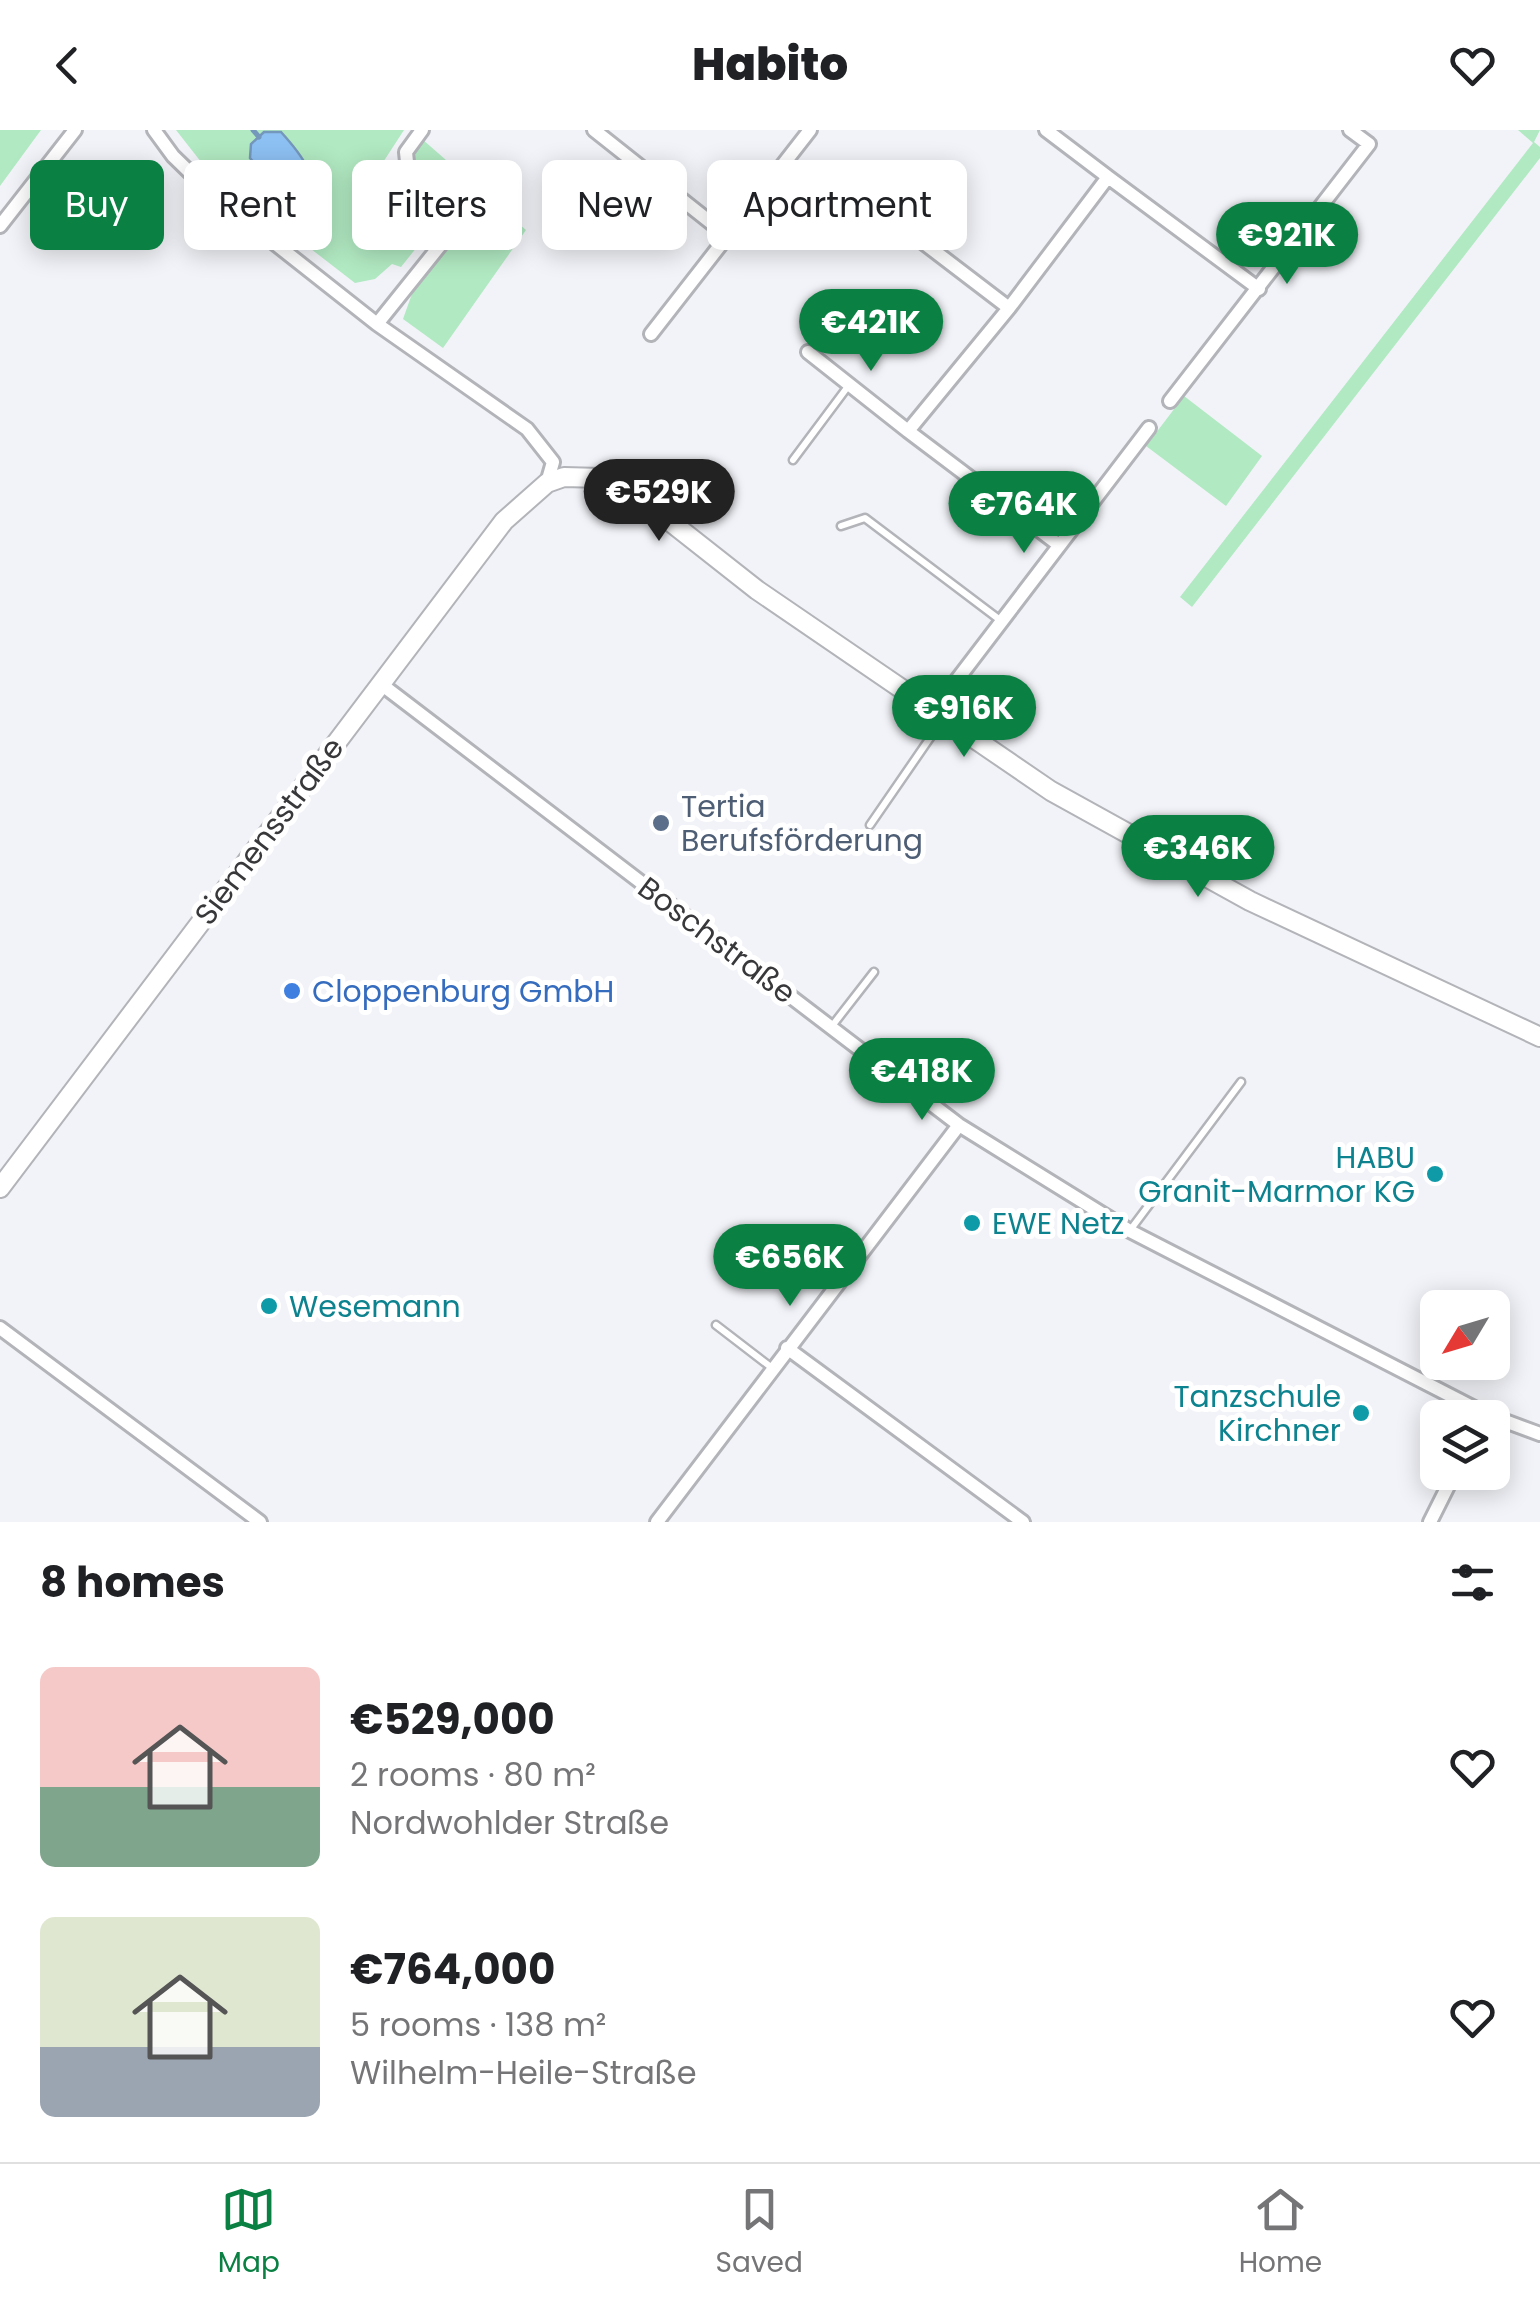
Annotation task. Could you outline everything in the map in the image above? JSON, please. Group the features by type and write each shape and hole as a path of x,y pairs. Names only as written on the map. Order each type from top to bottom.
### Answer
{"main road":[{"path":"547,482 578,476 602,478 630,490 728,569 1051,791 1250,901 1540,1037"},
{"name":"Siemensstraße","path":"0,1188 504,522 547,482"}],"street":[{"path":"2,222 75,130"},
{"path":"154,130 173,156 211,193 376,324 527,429 553,462 547,482"},
{"path":"376,324 446,238 446,221 408,172 406,152 422,130"},
{"path":"594,130 707,220"},
{"path":"787,160 810,130"},
{"path":"1046,130 1259,288"},
{"path":"1170,401 1369,144 1350,130"},
{"path":"908,430 1009,308 1108,177"},
{"path":"651,334 718,250"},
{"path":"933,250 1009,308"},
{"path":"808,352 1059,545"},
{"path":"939,714 1001,621 1149,428"},
{"name":"Boschstraße","path":"381,684 959,1124 1130,1231 1454,1400"},
{"path":"657,1522 959,1124"},
{"path":"0,1328 260,1522"},
{"path":"786,1348 1023,1522"},
{"name":"Boschstraße","path":"1510,1424 1540,1434"},
{"path":"1430,1522 1446,1490"}],"lane":[{"path":"793,460 850,384"},
{"path":"842,526 864,518 1001,621"},
{"path":"870,826 939,714"},
{"path":"831,1027 874,972"},
{"path":"1130,1231 1241,1082"},
{"path":"716,1325 772,1368"}],"green space":[{"path":"0,130 41,130 0,186"},
{"path":"176,130 404,130 384,160 352,160 352,250 415,250 401,267 392,264 375,279 355,283 312,250 332,250 332,160 266,160 252,144 254,160 200,160"},
{"path":"1518,130 1540,130 1534,142 1540,147 1540,158 1192,607 1180,597 1533,143"},
{"path":"422,139 446,160 412,160"},
{"path":"443,250 512,250 443,348 403,319 413,291"},
{"path":"1184,396 1262,456 1226,506 1146,446"}],"water":[{"path":"264,132 281,132 303,160 252,160 251,144"}],"waterway":[{"path":"253,130 259,137"}],"place":[{"name":"Tertia Berufsförderung","path":"661,823"},
{"name":"Cloppenburg GmbH","path":"292,991"},
{"name":"HABU Granit-Marmor KG","path":"1435,1174"},
{"name":"EWE Netz","path":"972,1223"},
{"name":"Wesemann","path":"269,1306"},
{"name":"Tanzschule Kirchner","path":"1361,1413"}]}
